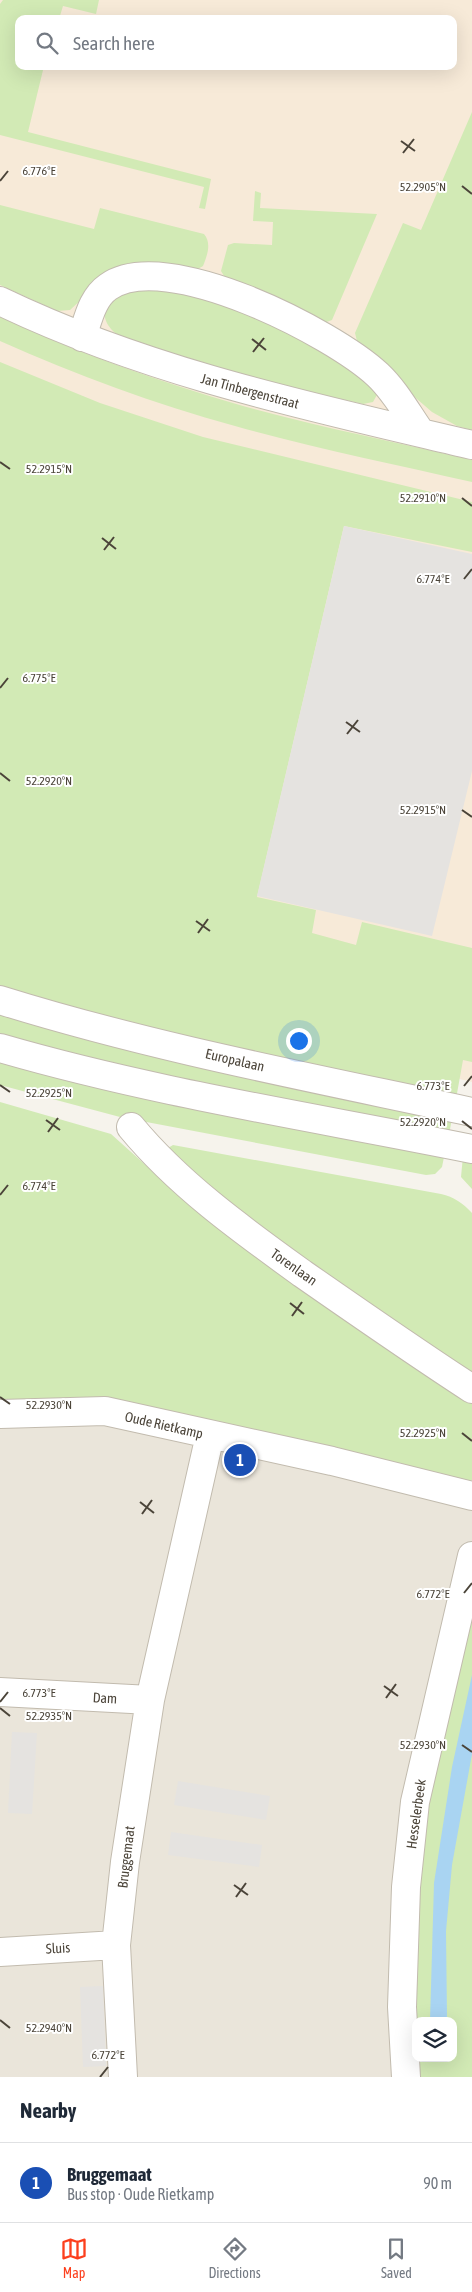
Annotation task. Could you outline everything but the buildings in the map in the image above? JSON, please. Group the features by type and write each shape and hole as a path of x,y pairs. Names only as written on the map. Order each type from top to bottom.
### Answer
{"street":[{"path":"82,337 97,298 107,287 118,281 132,277 152,276 216,289 282,314 336,344 355,357 389,386 421,433"},
{"name":"Jan Tinbergenstraat","path":"0,301 82,337 212,382 282,401 472,445"},
{"name":"Europalaan","path":"0,1000 119,1033 385,1095 472,1112"},
{"path":"0,1048 169,1091 472,1149"},
{"name":"Torenlaan","path":"131,1127 155,1156 249,1235 389,1335 472,1389"},
{"name":"Oude Rietkamp","path":"0,1414 106,1411 210,1436 332,1461 472,1496"},
{"name":"Bruggemaat","path":"123,2077 116,1945 125,1862 150,1700 210,1436"},
{"name":"Hesselerbeek","path":"406,2077 402,2007 406,1896 415,1802 472,1556"},
{"name":"Dam","path":"0,1692 150,1700"},
{"name":"Sluis","path":"0,1952 116,1945"}],"shaded area":[{"path":"0,0 472,0 472,1082 0,967"},
{"path":"344,526 472,554 472,771 432,936 257,896"},
{"path":"0,1163 207,1184 472,1376 472,2077 0,2077"},
{"path":"12,1732 37,1733 32,1814 8,1813"},
{"path":"178,1781 270,1796 266,1820 174,1805"},
{"path":"171,1832 262,1845 259,1867 168,1855"},
{"path":"103,1986 106,2066 83,2067 80,1987"}],"green space":[{"path":"3,0 99,0 96,14 63,6 60,15 15,15 15,70 43,70 28,132 211,179 205,209 199,208 204,187 0,135 0,4"},
{"path":"472,112 472,430 457,426 432,412 359,349 355,333 403,223 421,230"},
{"path":"255,191 261,193 260,208 377,214 332,320 321,324 229,284 221,271 228,245 234,243 272,245 273,222 253,221"},
{"path":"0,205 94,229 100,208 204,234 208,241 207,254 203,266 191,273 83,298 70,310 57,311 0,285"},
{"path":"133,288 196,292 326,347 378,393 373,402 363,404 223,370 121,336 111,329 106,321 106,308 114,299"},
{"path":"0,317 89,355 212,397 300,421 472,460 472,482 264,434 146,398 58,366 0,341"},
{"path":"0,362 100,403 203,437 472,502 472,552 344,526 257,897 316,910 312,933 356,945 362,922 472,948 472,1062 463,1060 456,1099 402,1090 0,991"},
{"path":"0,1010 452,1118 449,1135 261,1100 0,1039"},
{"path":"0,1057 445,1152 442,1167 435,1174 426,1175 120,1117 0,1085"},
{"path":"0,1102 111,1134 169,1186 301,1290 342,1318 472,1398 472,1480 469,1482 108,1400 58,1398 0,1401"},
{"path":"173,1145 441,1194 462,1203 472,1213 472,1377 252,1229 168,1148"},
{"path":"463,1156 472,1158 472,1189 461,1177"},
{"path":"472,1595 472,2077 415,2077 415,2062 457,2062 457,2017 415,2017 414,1913 430,1784"}],"water":[{"path":"472,1675 472,1754 452,1865 446,1931 447,2017 430,2017 434,1883 452,1767"}],"place":[{"name":"Bruggemaat","path":"240,1460"}]}
